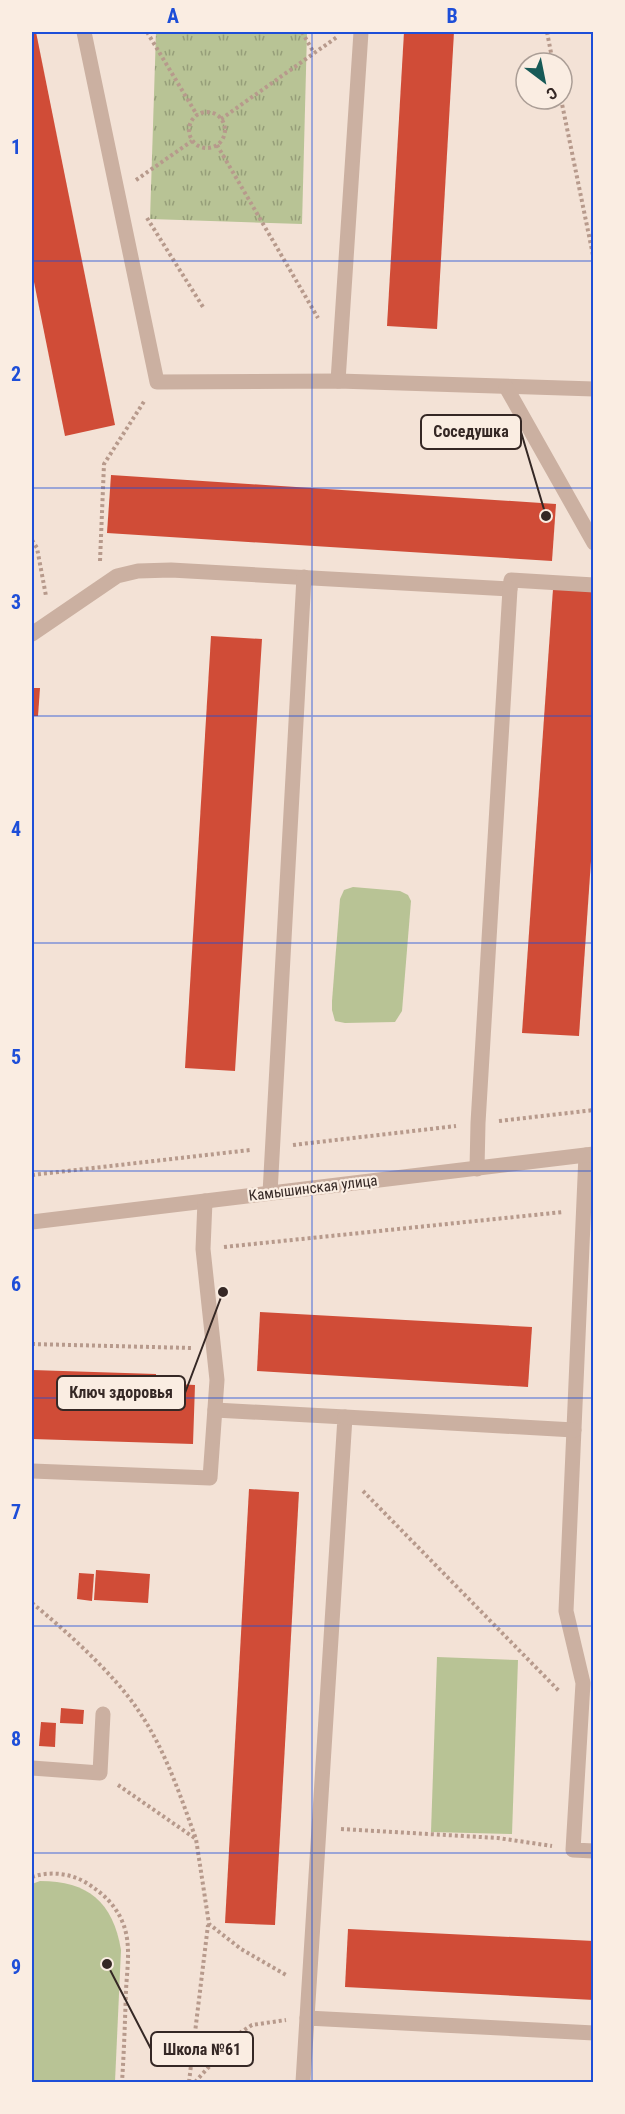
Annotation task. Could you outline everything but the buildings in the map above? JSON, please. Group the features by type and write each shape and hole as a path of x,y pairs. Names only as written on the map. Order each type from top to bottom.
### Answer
{"street":[{"path":"84,32 158,382 338,381 594,389"},
{"path":"338,381 361,32"},
{"path":"506,387 594,543"},
{"path":"32,634 117,576 149,571 171,570 510,589"},
{"path":"270,1193 304,578"},
{"path":"477,1169 511,580 594,585"},
{"path":"590,1155 584,1210 566,1611 588,1695 581,1714 573,1850 594,1851"},
{"name":"Камышинская улица","path":"32,1222 590,1155"},
{"path":"32,1471 210,1478 217,1380 203,1249 205,1201"},
{"path":"215,1410 574,1430"},
{"path":"303,2082 345,1417"},
{"path":"32,1768 100,1773 103,1714"},
{"path":"307,2018 594,2033"}],"path":[{"path":"147,32 197,115"},
{"path":"302,32 314,53"},
{"path":"221,119 345,32"},
{"path":"547,32 551,51"},
{"path":"563,111 594,261"},
{"path":"208,112 221,119 224,124 224,136 217,145 201,147 192,141 190,123 197,115 208,112"},
{"path":"117,188 128,186 192,141"},
{"path":"217,145 340,354"},
{"path":"146,217 203,307"},
{"path":"98,588 104,464 158,382"},
{"path":"32,540 36,548 51,620"},
{"path":"32,1175 594,1110"},
{"path":"203,1249 584,1210"},
{"path":"32,1344 198,1348"},
{"path":"342,1469 581,1714"},
{"path":"100,1773 196,1839 209,1924 189,2082"},
{"path":"319,1828 498,1838 573,1850"},
{"path":"32,1877 39,1874 62,1874 81,1880 100,1891 115,1907 125,1927 128,1950 122,2082"},
{"path":"209,1924 242,1949 284,1974 310,1977"},
{"path":"195,2082 241,2032 252,2025 307,2018"}],"green space":[{"path":"156,32 307,32 302,224 150,219"},
{"path":"353,887 400,891 408,895 411,901 402,1011 395,1022 345,1023 335,1021 332,1001 340,899 344,890"},
{"path":"437,1657 518,1660 512,1834 431,1832"},
{"path":"40,1881 72,1885 85,1890 105,1907 112,1919 121,1950 115,2082 32,2082 32,1884"}],"place":[{"name":"Соседушка","path":"546,516"},
{"name":"Ключ здоровья","path":"223,1292"},
{"name":"Школа №61","path":"107,1964"}]}
